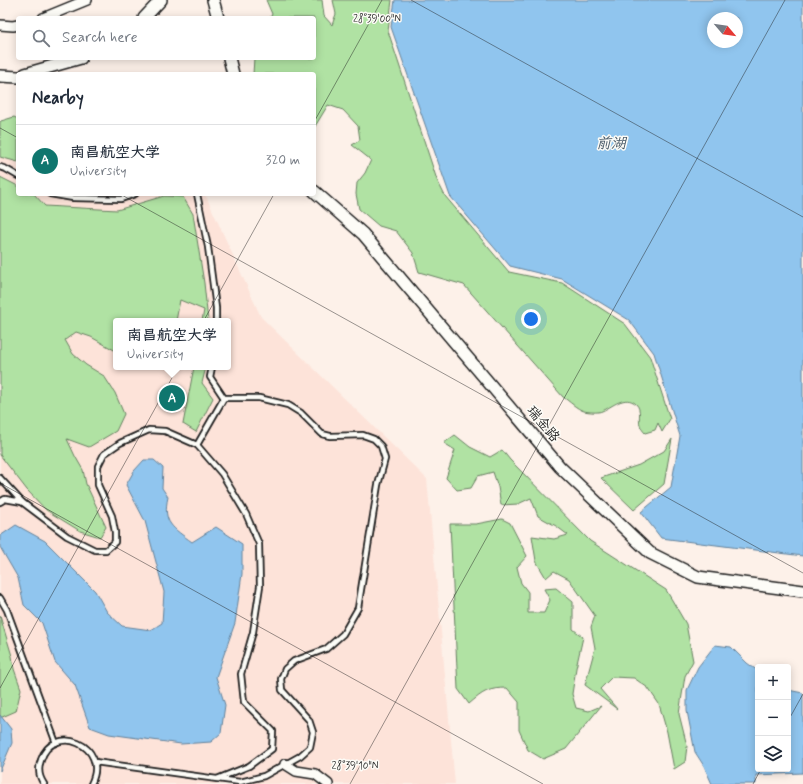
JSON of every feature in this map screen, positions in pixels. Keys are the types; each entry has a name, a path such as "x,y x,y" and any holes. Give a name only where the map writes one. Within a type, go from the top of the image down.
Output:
{"street":[{"path":"48,16 88,0"},
{"path":"146,16 161,0"},
{"path":"213,0 217,16"},
{"path":"0,25 16,25"},
{"path":"33,72 74,60"},
{"path":"230,60 232,72"},
{"path":"0,76 16,76"},
{"name":"瑞金路","path":"316,193 363,234 560,467 650,553 698,577 803,591"},
{"path":"285,764 296,771 315,774 328,784"}],"lane":[{"path":"0,167 16,175"},
{"path":"62,196 73,198 121,199 129,196"},
{"path":"197,196 208,247 216,318"},
{"path":"211,370 210,377 224,398"},
{"path":"196,445 224,398"},
{"path":"95,762 240,782 264,776 300,756 310,747 313,732 309,720 282,690 281,679 285,669 294,661 326,649 343,634 358,608 378,485 385,459 381,446 374,439 362,435 330,436 322,434 301,413 288,405 259,398 224,398"},
{"path":"0,478 22,502 67,536 95,550 106,550 115,542 115,532 112,516 98,485 98,466 104,454 120,443 149,430 165,431 196,445 222,474 246,514 259,544 260,586 253,632 241,674 244,702 273,731 272,749 249,766 217,779"},
{"path":"0,502 5,499 22,502"},
{"path":"0,598 7,610 56,743"},
{"path":"41,783 40,764 42,756 48,748 56,743 72,741 80,743 92,754 95,762 95,773 91,784"}],"shaded area":[{"path":"16,146 16,196 206,196 261,317 427,479 455,784 0,784 0,147"}],"green space":[{"path":"266,0 322,0 324,16 332,25 336,14 333,0 392,0 388,31 437,180 445,196 509,272 562,283 625,324 650,357 670,419 662,432 658,423 655,430 645,433 640,425 638,406 632,401 627,400 619,402 602,411 596,412 584,411 573,405 563,397 464,285 419,272 413,253 396,231 379,226 359,209 356,194 357,183 365,173 371,160 352,145 360,140 358,126 343,110 328,105 316,125 316,72 253,72 254,60 316,60 316,16 271,16 272,14"},
{"path":"14,117 16,118 16,161 0,157 1,121"},
{"path":"0,177 16,185 16,196 36,196 45,206 117,210 164,196 183,197 193,214 204,283 208,318 203,318 204,310 180,300 177,318 113,318 113,349 91,337 76,332 65,340 73,354 86,365 104,376 115,393 124,414 116,431 89,447 67,439 83,470 86,484 106,527 100,537 80,531 46,510 27,490 0,455"},
{"path":"193,370 205,370 202,383 213,398 196,432 183,424"},
{"path":"455,435 470,447 490,457 502,450 510,460 590,541 666,590 686,624 693,661 685,676 679,714 687,746 685,762 674,769 667,732 659,704 648,688 634,678 612,677 600,689 617,709 585,685 595,648 591,627 595,616 569,579 554,571 546,578 536,561 532,536 554,539 568,535 538,516 531,498 518,504 501,505 498,487 493,472 478,476 471,488 457,490 446,478 455,450 444,443"},
{"path":"672,439 664,484 634,510 601,478 639,465 664,451"},
{"path":"502,519 510,523 527,556 517,567 521,583 528,592 528,613 544,613 550,600 544,589 556,588 573,602 573,629 583,637 572,694 576,708 589,711 601,706 566,749 543,759 528,750 519,730 519,702 507,688 490,690 478,696 469,704 458,689 450,524 476,524"},
{"path":"0,616 21,689 16,711 0,718"}],"water":[{"name":"前湖","path":"395,0 803,0 803,556 661,538 641,512 671,487 680,436 654,353 629,320 562,279 510,266 450,196 391,27"},
{"path":"144,460 154,460 163,468 162,488 168,497 168,519 179,533 192,542 216,527 242,544 242,574 235,623 216,677 225,705 221,733 211,742 181,744 109,734 90,727 75,685 55,662 42,623 24,605 18,578 0,547 0,536 16,525 45,541 95,591 107,612 122,626 151,630 162,623 164,592 145,521 126,485 134,471"},
{"path":"715,645 731,647 755,669 755,772 791,772 791,691 803,693 803,773 756,775 756,784 712,784 704,766 695,752 687,711 687,690 698,667"},
{"path":"0,715 11,729 12,743 0,771"}],"place":[{"name":"南昌航空大学","path":"172,398"}]}
